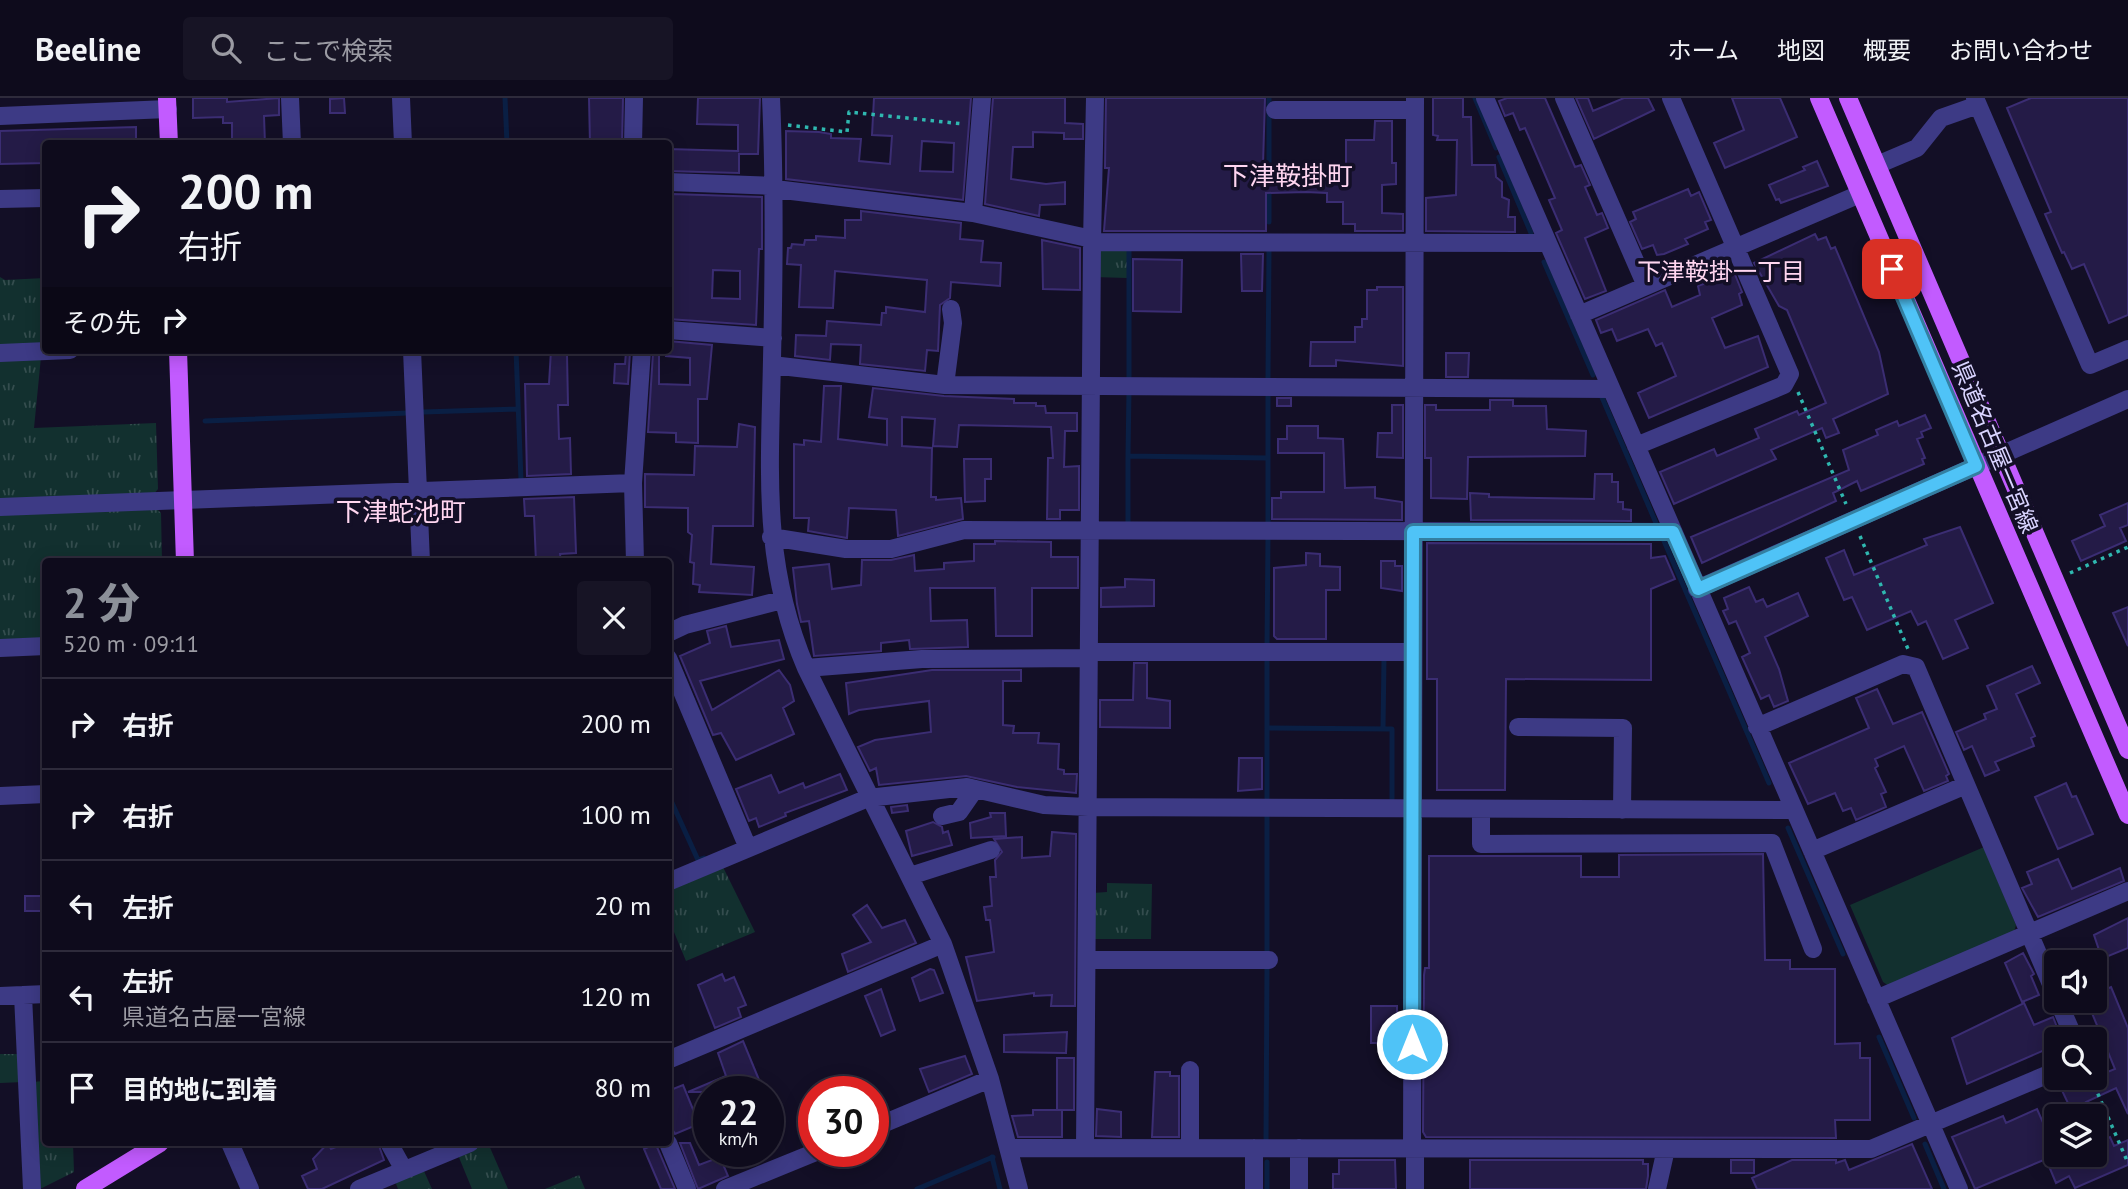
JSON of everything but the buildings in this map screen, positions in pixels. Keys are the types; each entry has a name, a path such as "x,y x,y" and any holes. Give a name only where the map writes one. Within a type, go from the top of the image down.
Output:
{"main road":[{"name":"県道名古屋一宮線","path":"1819,98 2128,815"},
{"name":"県道名古屋一宮線","path":"1848,98 2128,750"},
{"path":"168,104 169,140"},
{"path":"178,354 185,558"},
{"path":"85,1189 155,1146"}],"street":[{"path":"290,98 292,140"},
{"path":"401,98 403,140"},
{"path":"633,140 634,98"},
{"path":"771,98 775,187 771,537 788,627 868,798 943,944 990,1079 1019,1189"},
{"path":"973,214 982,98"},
{"path":"1085,1148 1095,98"},
{"path":"1485,98 1959,1189"},
{"path":"1564,98 1646,286"},
{"path":"1636,446 1784,385 1790,374 1671,98"},
{"path":"1877,165 1917,148 1941,118 1976,101 2090,365 2128,349"},
{"path":"0,116 168,104"},
{"path":"1275,110 1415,104 1415,1189"},
{"path":"672,182 775,187 973,214 1092,240 1548,243"},
{"path":"1579,315 1860,194"},
{"path":"0,199 42,198"},
{"path":"945,385 953,323 951,309"},
{"path":"672,330 773,338"},
{"path":"0,353 42,351"},
{"path":"412,354 421,558"},
{"path":"635,558 633,483 642,354"},
{"path":"772,365 945,385 1611,389"},
{"path":"1698,589 2128,399"},
{"path":"0,507 633,483"},
{"path":"771,537 846,549 891,549 964,530 1673,532"},
{"path":"672,631 685,625 782,600"},
{"path":"0,648 42,646"},
{"path":"806,668 922,659 1413,652"},
{"path":"1758,726 1903,664 1916,667 2044,967"},
{"path":"672,668 748,848"},
{"path":"1518,727 1623,728 1622,810"},
{"path":"1812,851 1966,785"},
{"path":"672,879 868,798 921,790 975,789 1044,805 1088,807 1794,810"},
{"path":"942,816 959,812 975,789"},
{"path":"0,796 42,794"},
{"path":"1481,810 1481,844 1772,843 1813,948"},
{"path":"1673,810 1673,843"},
{"path":"910,876 991,850"},
{"path":"1876,999 2128,891"},
{"path":"672,1058 943,944"},
{"path":"1087,960 1269,960"},
{"path":"0,996 42,994"},
{"path":"23,995 32,1189"},
{"path":"1189,1148 1190,1070"},
{"path":"1010,1148 1871,1149 2044,1076"},
{"path":"889,1121 990,1079"},
{"path":"231,1146 250,1189"},
{"path":"391,1146 404,1170"},
{"path":"359,1189 463,1146"},
{"path":"669,1146 687,1189"},
{"path":"1254,1148 1254,1189"},
{"path":"1299,1148 1299,1189"},
{"path":"1657,1189 1666,1149"},
{"path":"725,1189 798,1159"}],"path":[{"path":"772,124 847,132 849,112 980,126"},
{"path":"1790,374 1846,504"},
{"path":"1860,536 1916,667"},
{"path":"2070,573 2128,547"},
{"path":"2096,1090 2128,1163"}],"green space":[{"path":"1102,247 1127,248 1127,278 1095,277 1096,253"},
{"path":"0,277 5,280 42,278 42,345 0,346"},
{"path":"41,357 34,428 156,423 158,489 153,495 0,502 0,359"},
{"path":"155,507 161,513 162,558 42,558 42,640 0,642 0,513"},
{"path":"1984,847 2016,925 2014,932 1889,986 1883,982 1850,905"},
{"path":"722,865 755,932 686,961 672,927 672,886"},
{"path":"1107,883 1152,884 1151,939 1093,939 1093,893 1107,892"},
{"path":"0,1054 22,1054 23,1082 0,1083"},
{"path":"42,1081 42,1146 73,1146 74,1172 40,1189 31,1082"},
{"path":"480,1146 489,1146 508,1189 472,1189 458,1155"},
{"path":"423,1169 432,1189 398,1189 395,1181"},
{"path":"579,1175 585,1189 545,1189"}],"waterway":[{"path":"505,98 507,140"},
{"path":"1269,98 1269,169"},
{"path":"1475,98 1496,148"},
{"path":"1499,157 1531,233"},
{"path":"1269,186 1269,222"},
{"path":"1268,378 1269,249"},
{"path":"1129,250 1129,377"},
{"path":"1544,262 1593,375"},
{"path":"516,354 521,480"},
{"path":"1128,456 1129,390"},
{"path":"1268,392 1268,525"},
{"path":"1601,395 1656,523"},
{"path":"423,412 518,409"},
{"path":"205,421 408,413"},
{"path":"1128,524 1128,456 1268,458"},
{"path":"1267,646 1268,537"},
{"path":"1664,541 1769,783"},
{"path":"1267,658 1267,798"},
{"path":"1383,729 1384,658"},
{"path":"1267,728 1392,729 1392,799"},
{"path":"672,803 698,860 704,858"},
{"path":"1267,815 1267,954"},
{"path":"1788,828 1843,954"},
{"path":"1266,1143 1267,966"},
{"path":"1879,1037 1914,1118"},
{"path":"1925,1144 1944,1189"},
{"path":"992,1157 1000,1189"},
{"path":"917,1189 993,1157"},
{"path":"1267,1162 1267,1189"}],"district":[{"name":"下津鞍掛町","path":"1288,176"},
{"name":"下津鞍掛一丁目","path":"1721,272"},
{"name":"下津蛇池町","path":"401,512"}],"route":[{"path":"1412,1044 1413,532 1673,532 1698,589 1976,466 1892,269"}]}
